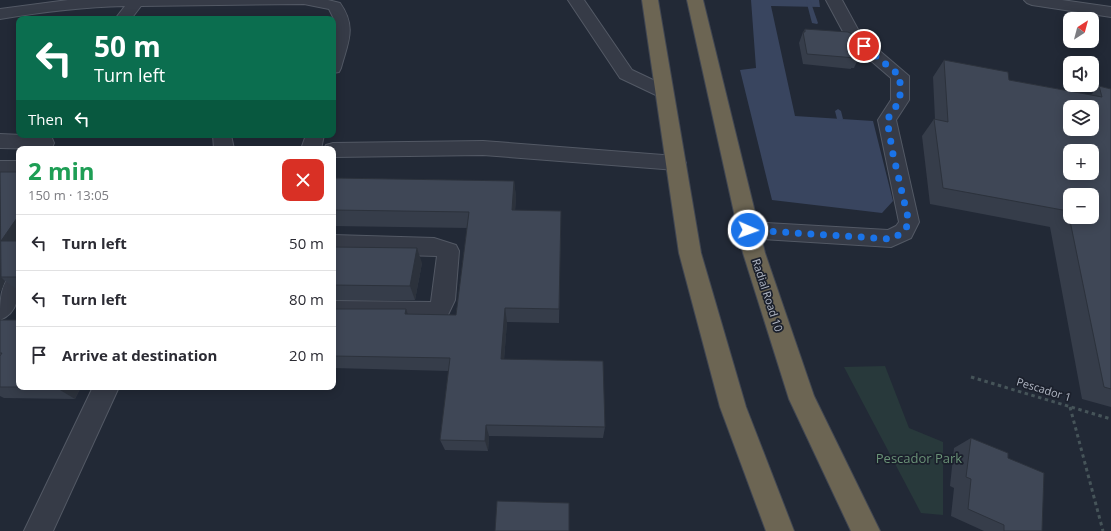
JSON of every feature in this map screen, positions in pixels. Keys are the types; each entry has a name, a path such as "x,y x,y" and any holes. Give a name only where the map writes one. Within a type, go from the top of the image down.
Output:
{"highway":[{"path":"650,0 690,254 730,399 780,531"},
{"name":"Radial Road 10","path":"695,0 754,253 802,399 866,531"}],"lane":[{"path":"0,14 28,9 90,2 301,0"},
{"path":"306,0 335,6 342,19 342,34 336,57"},
{"path":"576,0 626,74 664,92"},
{"path":"748,230 891,239 904,232 909,222 893,154 887,120 900,100 900,76 854,38 834,0"},
{"path":"1032,0 1111,12"},
{"path":"125,16 137,1"},
{"path":"0,141 45,142"},
{"path":"336,150 483,148 676,163"},
{"path":"2,177 16,171"},
{"path":"336,244 434,247 448,251 444,300 438,312 336,311"},
{"path":"7,308 16,287"},
{"path":"38,531 105,390"}],"path":[{"name":"Pescador 1","path":"972,377 1111,419"},
{"path":"1069,406 1103,531"}],"green space":[{"name":"Pescador Park","path":"885,366 909,428 943,442 943,515 921,513 844,367"}],"water":[{"path":"751,0 819,0 820,7 771,6 795,116 873,121 893,201 882,213 772,200 740,70 756,68"}],"building":[{"path":"805,29 848,32 852,34 859,57 807,54 803,32 805,32"},
{"path":"944,60 1008,72 1009,80 1063,90 1063,92 1075,92 1102,97 1099,86 1111,89 1111,389 1104,387 1071,224 1099,224 1099,188 1063,188 1063,210 943,188 934,119 948,122"},
{"path":"0,172 16,172 16,219 1,241 16,241 16,277 1,277"},
{"path":"336,178 514,181 512,210 561,211 559,309 505,308 501,359 603,361 605,427 486,425 485,441 440,440 450,358 336,356 336,309 406,309 405,314 456,315 469,212 336,210"},
{"path":"336,247 417,248 410,286 336,285"},
{"path":"0,320 16,320 16,387 0,387 0,356 2,353 0,353"},
{"path":"971,438 1008,453 1008,458 1044,473 1042,531 1004,531 1004,525 968,509 971,479 966,477"},
{"path":"497,501 569,503 569,531 495,531"}],"waterway":[{"path":"808,0 815,23"},
{"path":"838,111 840,119"}],"route":[{"path":"748,230 891,239 904,232 909,222 893,154 887,120 892,110 900,100 900,76 864,46"}]}
